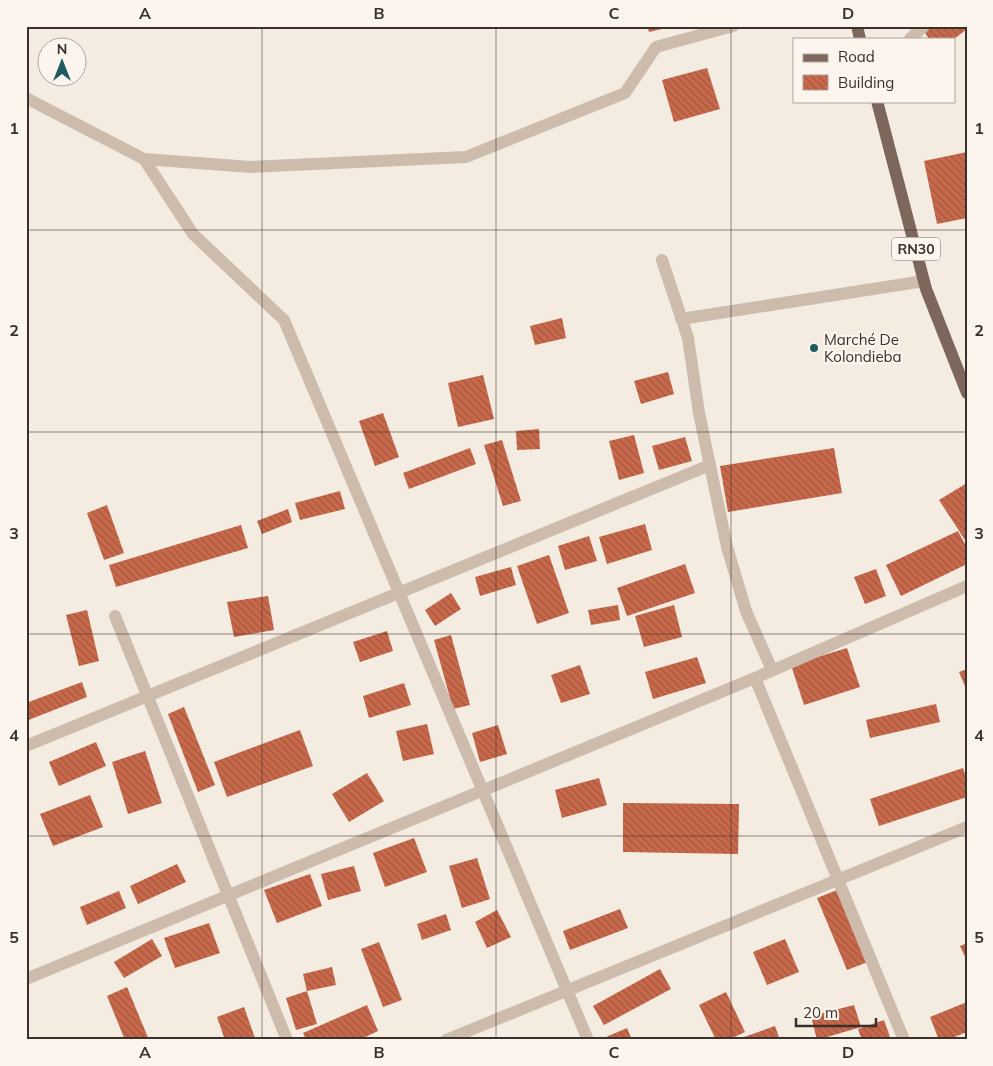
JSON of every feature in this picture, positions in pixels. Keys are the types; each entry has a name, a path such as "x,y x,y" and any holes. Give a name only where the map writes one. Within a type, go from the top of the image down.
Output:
{"main road":[{"name":"RN30","path":"876,102 924,281 965,386"}],"street":[{"path":"26,98 144,159 251,167 466,156 625,93 656,47 733,26"},
{"path":"911,38 924,26"},
{"path":"144,159 193,234 284,320 588,1040"},
{"path":"662,260 688,338 699,413 727,547 746,611 772,670"},
{"path":"682,319 924,281"},
{"path":"26,746 710,465"},
{"path":"26,979 755,678 967,586"},
{"path":"115,616 287,1040"},
{"path":"755,678 904,1040"},
{"path":"446,1040 967,827"}],"building":[{"path":"647,26 670,26 670,27 649,32"},
{"path":"931,26 967,26 967,29 955,38 928,38 924,31"},
{"path":"707,68 720,109 674,122 662,80"},
{"path":"967,152 967,218 937,224 924,161"},
{"path":"562,318 566,338 535,345 530,326"},
{"path":"668,372 674,394 641,404 634,381"},
{"path":"483,375 494,419 458,427 448,383"},
{"path":"383,413 399,457 375,466 359,421"},
{"path":"539,429 540,449 517,450 516,431"},
{"path":"634,435 644,473 619,480 609,441"},
{"path":"685,437 692,461 659,470 652,446"},
{"path":"502,440 521,501 503,506 484,445"},
{"path":"470,448 476,464 409,489 403,473"},
{"path":"834,448 842,493 728,512 720,466"},
{"path":"967,483 967,543 939,500"},
{"path":"340,491 345,509 300,520 295,503"},
{"path":"107,505 124,553 104,560 87,513"},
{"path":"288,509 292,522 262,534 257,521"},
{"path":"645,524 652,550 607,564 599,537"},
{"path":"241,525 248,548 116,587 109,565"},
{"path":"958,531 967,548 967,564 901,596 886,565"},
{"path":"589,536 597,561 565,570 558,546"},
{"path":"549,555 569,613 537,624 517,566"},
{"path":"685,564 695,593 627,616 617,588"},
{"path":"511,567 516,585 480,596 475,577"},
{"path":"876,569 886,596 865,604 854,577"},
{"path":"451,593 461,609 435,626 425,610"},
{"path":"268,596 274,630 234,637 227,602"},
{"path":"618,605 620,620 591,625 588,610"},
{"path":"674,605 682,637 644,647 635,616"},
{"path":"87,610 99,661 79,666 66,615"},
{"path":"387,631 393,651 360,662 353,642"},
{"path":"451,635 470,705 453,709 434,640"},
{"path":"847,648 860,687 804,705 791,665"},
{"path":"697,657 706,683 653,699 645,672"},
{"path":"580,665 590,694 561,703 551,675"},
{"path":"967,669 967,691 959,672"},
{"path":"82,682 87,697 26,721 26,703"},
{"path":"404,683 411,705 369,718 363,696"},
{"path":"936,704 940,722 870,738 866,720"},
{"path":"184,707 215,785 198,792 168,714"},
{"path":"427,724 434,754 403,761 396,731"},
{"path":"498,725 507,754 480,762 472,733"},
{"path":"300,730 313,766 227,797 214,762"},
{"path":"96,742 106,766 59,786 49,762"},
{"path":"145,751 162,803 128,814 112,762"},
{"path":"963,768 967,779 967,797 879,826 870,799"},
{"path":"367,773 384,801 349,822 332,794"},
{"path":"599,778 607,805 562,818 555,790"},
{"path":"90,795 103,827 53,846 40,814"},
{"path":"623,803 739,804 738,854 623,852"},
{"path":"414,838 427,872 385,887 373,853"},
{"path":"477,858 490,899 462,908 449,866"},
{"path":"177,864 186,882 138,904 130,886"},
{"path":"354,866 361,891 328,900 321,874"},
{"path":"310,874 322,906 277,923 264,890"},
{"path":"837,890 868,962 847,970 817,898"},
{"path":"119,891 126,908 87,925 80,907"},
{"path":"620,909 628,928 570,950 563,931"},
{"path":"497,910 511,937 487,948 475,922"},
{"path":"446,914 451,930 422,940 417,924"},
{"path":"209,923 220,953 175,968 164,938"},
{"path":"152,939 162,956 124,978 114,962"},
{"path":"785,939 799,972 767,985 753,952"},
{"path":"379,942 402,1000 383,1007 361,949"},
{"path":"967,943 967,961 960,946"},
{"path":"332,967 336,985 307,991 303,974"},
{"path":"660,969 671,989 604,1025 593,1006"},
{"path":"127,987 149,1040 125,1040 107,996"},
{"path":"307,991 317,1024 296,1030 286,998"},
{"path":"726,992 745,1032 728,1040 716,1040 699,1005"},
{"path":"967,1002 967,1032 947,1040 939,1040 930,1017"},
{"path":"367,1005 378,1031 359,1040 306,1040 303,1033"},
{"path":"854,1005 861,1027 817,1040 811,1016"},
{"path":"244,1007 255,1038 248,1040 225,1040 217,1017"},
{"path":"884,1020 891,1040 862,1040 858,1029"},
{"path":"775,1026 780,1040 742,1040 741,1038"},
{"path":"627,1028 632,1040 599,1040"}],"place":[{"name":"Marché De Kolondieba","path":"814,348"}]}
